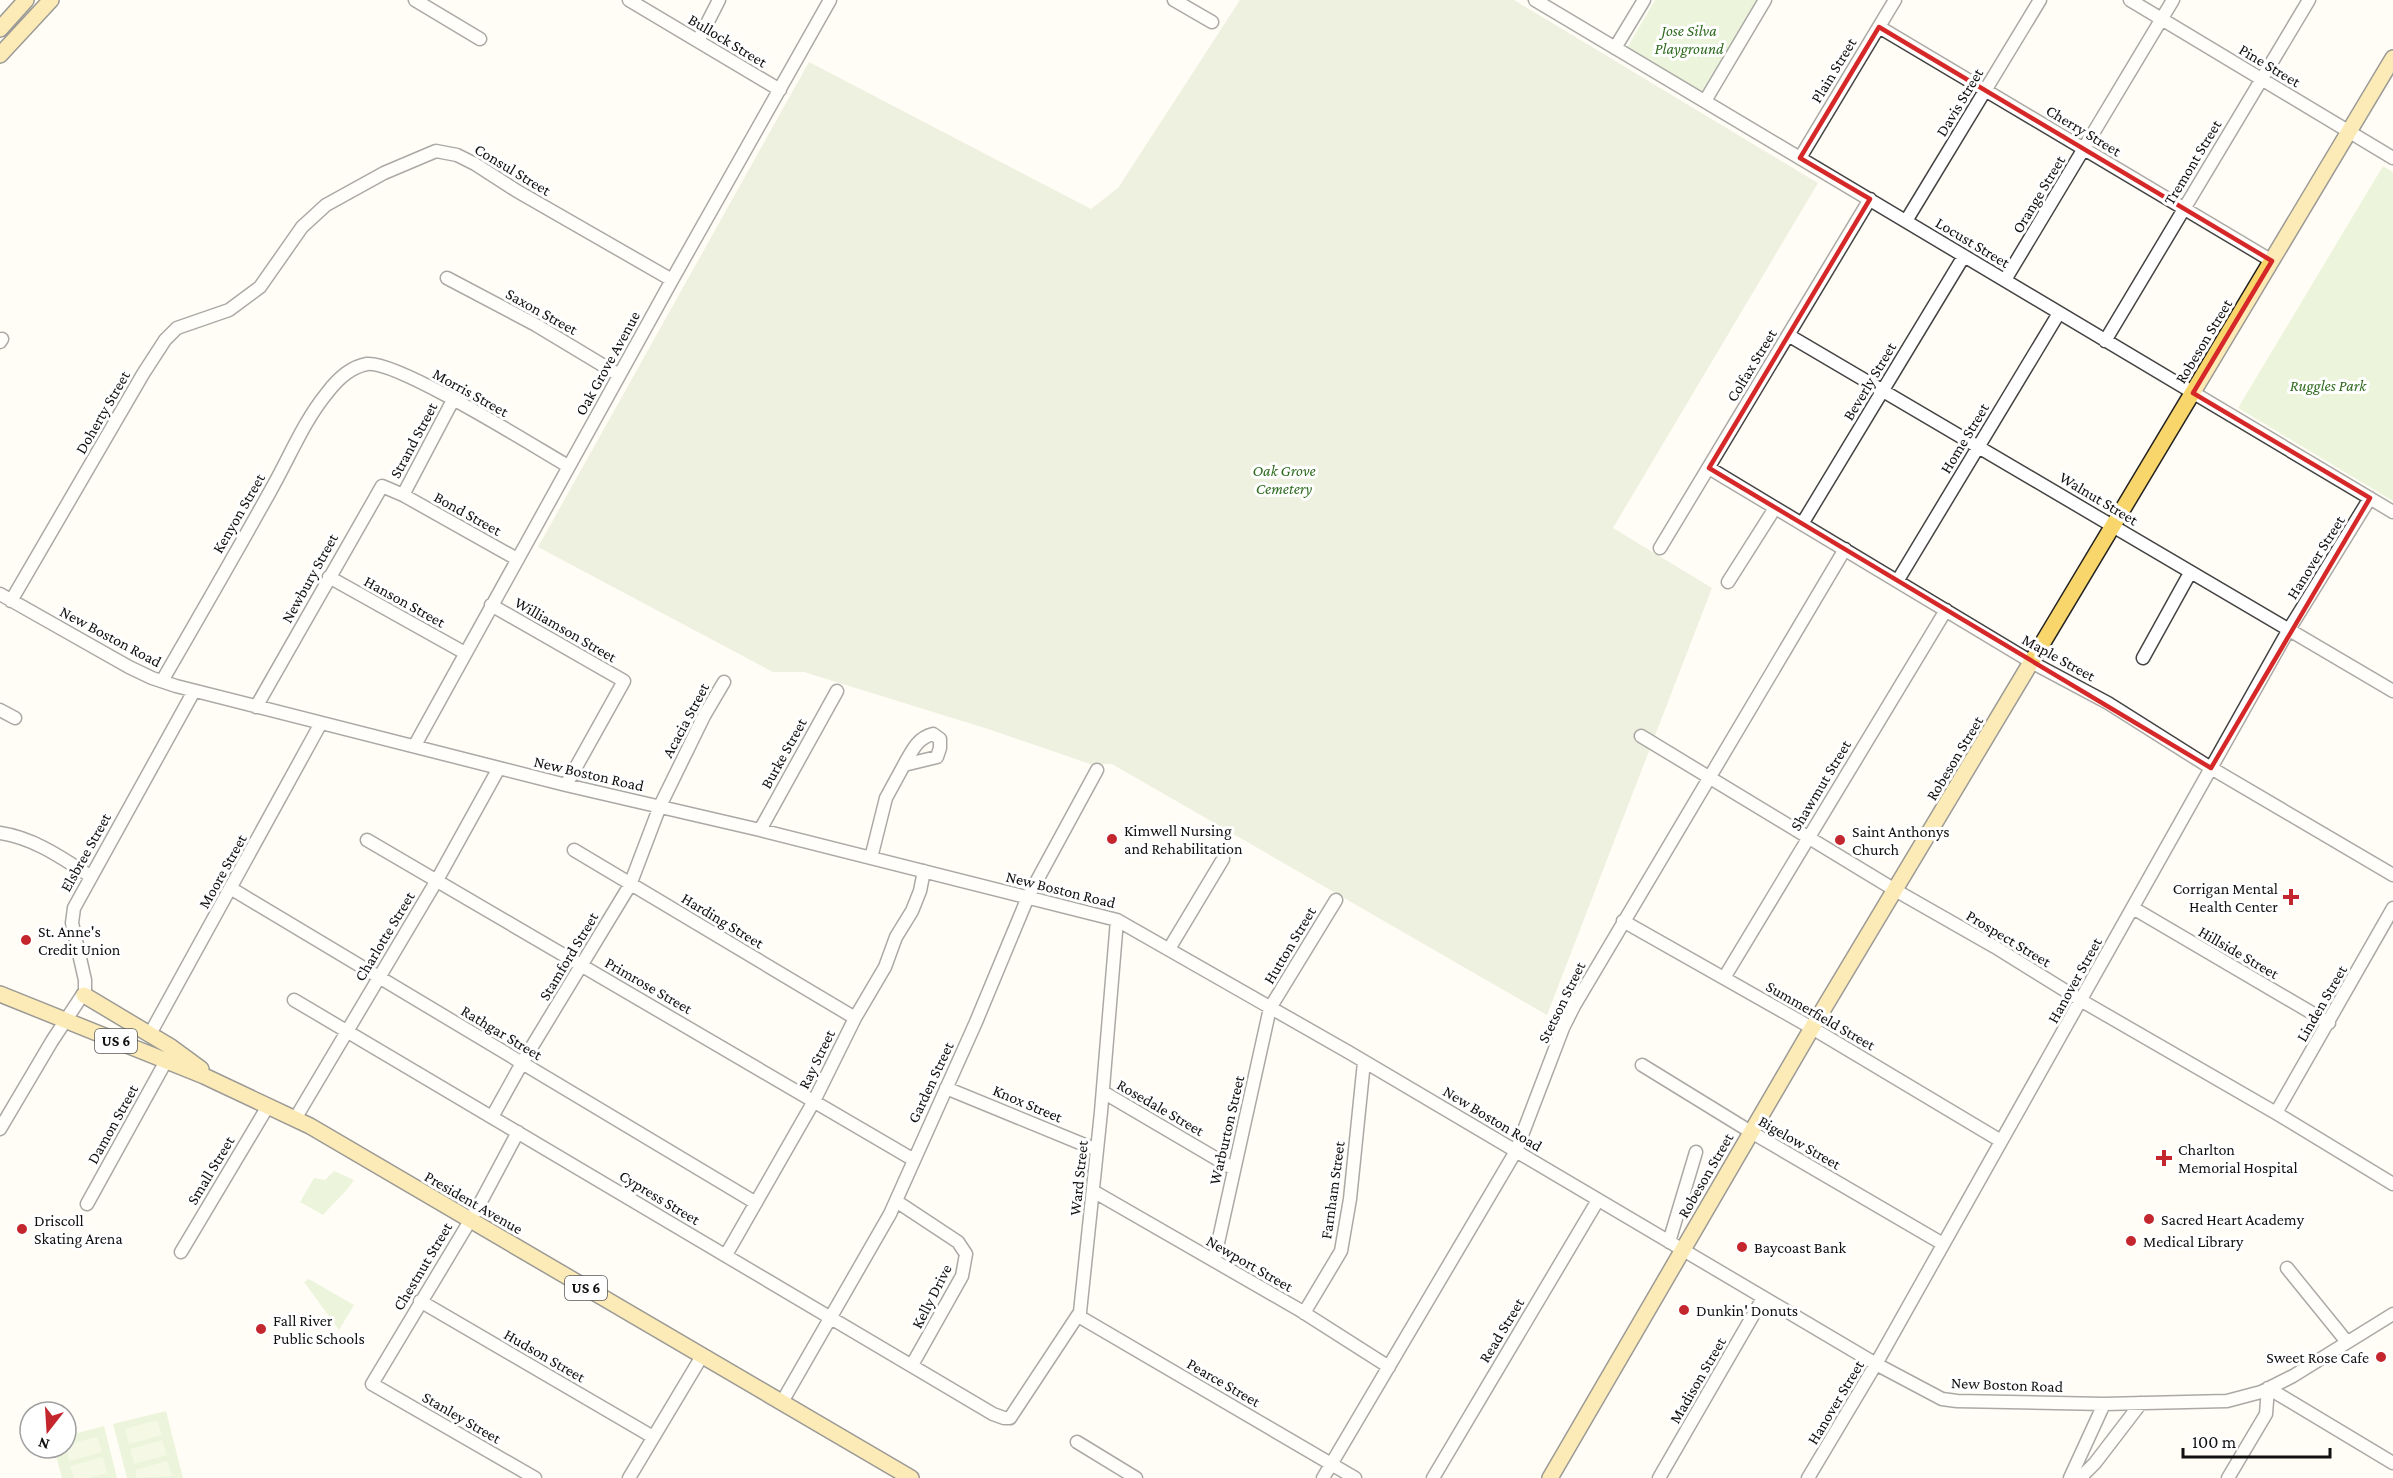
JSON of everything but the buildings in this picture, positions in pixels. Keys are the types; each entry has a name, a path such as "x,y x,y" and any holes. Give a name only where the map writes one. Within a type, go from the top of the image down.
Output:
{"main road":[{"path":"0,28 26,0"},
{"path":"0,55 51,0"},
{"name":"Robeson Street","path":"1550,1478 1812,1028 2393,58"},
{"name":"President Avenue","path":"0,994 223,1085 295,1119 911,1478"},
{"path":"84,995 150,1034 223,1085"}],"street":[{"path":"415,0 480,39"},
{"name":"Bullock Street","path":"629,0 780,90"},
{"path":"698,41 719,0"},
{"name":"Oak Grove Avenue","path":"415,745 568,466 830,0"},
{"path":"1174,0 1212,22"},
{"name":"Locust Street","path":"1535,0 2393,512"},
{"path":"1615,48 1644,0"},
{"path":"1705,101 1765,0"},
{"name":"Plain Street","path":"1800,158 1895,0"},
{"name":"Davis Street","path":"1906,220 2040,0"},
{"name":"Pine Street","path":"2130,0 2393,158"},
{"name":"Orange Street","path":"2005,280 2173,0"},
{"name":"Tremont Street","path":"2105,341 2309,0"},
{"name":"Cherry Street","path":"1879,27 2271,261"},
{"name":"Consul Street","path":"263,284 302,227 326,205 384,172 436,151 457,155 475,164 517,191 672,280"},
{"name":"Colfax Street","path":"1660,548 1870,199"},
{"name":"Beverly Street","path":"1802,524 1964,256"},
{"name":"Saxon Street","path":"447,278 536,325 619,375"},
{"name":"Doherty Street","path":"5,598 165,340 177,328 229,310 263,284"},
{"name":"Home Street","path":"1898,580 2059,313"},
{"name":"Walnut Street","path":"1788,335 2393,691"},
{"name":"Morris Street","path":"352,369 368,364 393,369 453,400 568,466"},
{"name":"Kenyon Street","path":"162,681 301,435 326,394 339,379 352,369"},
{"name":"Strand Street","path":"403,495 453,400"},
{"name":"Maple Street","path":"1708,468 2032,662 2108,703 2211,768 2393,875"},
{"name":"Newbury Street","path":"256,707 382,486 403,495"},
{"name":"Bond Street","path":"403,495 517,559"},
{"name":"Hanover Street","path":"1808,1478 1876,1364 2082,1001 2288,631 2370,498"},
{"path":"1728,582 1775,508"},
{"name":"Stetson Street","path":"1323,1478 1516,1151 1563,1028 1623,921 1845,549"},
{"path":"2143,658 2190,573"},
{"name":"Hanson Street","path":"329,577 465,653"},
{"name":"New Boston Road","path":"5,598 129,667 194,691 1117,920 1364,1062 1876,1364 1942,1399 2104,1404 2227,1401 2268,1388 2393,1314"},
{"name":"Williamson Street","path":"491,605 624,681 566,785"},
{"name":"Shawmut Street","path":"1724,978 1946,610"},
{"name":"Acacia Street","path":"660,806 704,716 724,682"},
{"name":"Elsbree Street","path":"84,995 85,980 72,918 76,903 194,691"},
{"name":"Burke Street","path":"760,830 837,692"},
{"path":"0,710 15,718"},
{"name":"Moore Street","path":"150,1034 321,723"},
{"name":"Prospect Street","path":"1641,736 1895,890 2393,1184"},
{"path":"871,858 886,798 904,765"},
{"name":"Charlotte Street","path":"295,1119 437,880 499,768"},
{"name":"Garden Street","path":"782,1402 896,1201 976,1022 1028,897 1097,770"},
{"name":"Stamford Street","path":"492,1117 522,1063 630,885 660,806"},
{"path":"0,833 30,841 90,876"},
{"name":"Primrose Street","path":"367,840 914,1160"},
{"name":"Harding Street","path":"574,850 855,1018"},
{"path":"1169,949 1223,859"},
{"name":"Ray Street","path":"726,1255 814,1101 855,1018 885,967 896,937 916,901 924,871"},
{"name":"Rathgar Street","path":"231,889 756,1203"},
{"name":"Hutton Street","path":"1270,1008 1336,900"},
{"name":"Hillside Street","path":"2133,908 2329,1023"},
{"name":"Linden Street","path":"2276,1113 2393,908"},
{"name":"Ward Street","path":"1010,1418 1080,1312 1103,1092 1117,920"},
{"name":"Summerfield Street","path":"1623,921 1812,1028 2001,1141"},
{"path":"0,1129 65,1021 84,995"},
{"name":"Cypress Street","path":"294,1000 993,1414 1010,1418"},
{"name":"Warburton Street","path":"1214,1261 1270,1008"},
{"name":"Damon Street","path":"87,1204 166,1061"},
{"name":"Farnham Street","path":"1304,1313 1341,1251 1350,1199 1364,1062"},
{"name":"Bigelow Street","path":"1642,1065 1751,1132 1943,1244"},
{"name":"Knox Street","path":"946,1088 1097,1150"},
{"name":"Rosedale Street","path":"1103,1092 1234,1169"},
{"name":"Small Street","path":"181,1252 268,1106"},
{"name":"Chestnut Street","path":"372,1384 518,1132"},
{"path":"1669,1242 1696,1152"},
{"name":"Newport Street","path":"1093,1191 1304,1313 1389,1367"},
{"name":"Read Street","path":"1433,1478 1598,1200"},
{"name":"Kelly Drive","path":"896,1201 958,1242 966,1254 962,1276 912,1365"},
{"path":"2287,1268 2347,1342"},
{"name":"Madison Street","path":"1659,1478 1763,1298"},
{"name":"Hudson Street","path":"420,1301 653,1437"},
{"name":"Pearce Street","path":"1080,1312 1080,1317 1355,1478"},
{"path":"629,1478 702,1356"},
{"name":"Stanley Street","path":"372,1384 535,1478"},
{"path":"2228,1478 2266,1414 2268,1388 2393,1463"},
{"path":"2080,1478 2095,1463 2141,1403"},
{"path":"2070,1478 2104,1404"},
{"path":"1077,1442 1136,1478"}],"highlighted area":[{"path":"1879,27 2272,261 2193,393 2370,498 2211,768 1709,468 1870,199 1800,158"}],"green space":[{"name":"Oak Grove Cemetery","path":"1240,0 1514,0 1818,183 1613,528 1712,588 1547,1015 1112,764 1090,764 988,729 804,672 773,672 538,547 809,62 1091,209 1118,188"},
{"name":"Jose Silva Playground","path":"1655,0 1757,0 1702,92 1627,48"},
{"name":"Ruggles Park","path":"2383,166 2393,172 2393,501 2238,408"},
{"path":"334,1171 354,1180 323,1215 300,1202 314,1178 325,1180"},
{"path":"309,1279 354,1305 339,1330 304,1282"},
{"path":"166,1411 183,1478 127,1478 113,1424"},
{"path":"157,1420 162,1435 129,1444 125,1429"},
{"path":"104,1426 117,1478 62,1478 57,1460 78,1460 78,1433"},
{"path":"97,1437 102,1452 78,1459 78,1442"},
{"path":"162,1440 167,1455 134,1464 130,1449"},
{"path":"103,1457 107,1473 88,1478 74,1478 70,1466"},
{"path":"167,1461 172,1476 137,1478 135,1470"}],"place":[{"name":"Kimwell Nursing and Rehabilitation","path":"1112,839"},
{"name":"Saint Anthonys Church","path":"1840,840"},
{"name":"Corrigan Mental Health Center","path":"2291,897"},
{"name":"St. Anne's Credit Union","path":"26,940"},
{"name":"Charlton Memorial Hospital","path":"2164,1158"},
{"name":"Sacred Heart Academy","path":"2149,1219"},
{"name":"Driscoll Skating Arena","path":"22,1229"},
{"name":"Medical Library","path":"2131,1241"},
{"name":"Baycoast Bank","path":"1742,1247"},
{"name":"Dunkin' Donuts","path":"1684,1310"},
{"name":"Fall River Public Schools","path":"261,1329"},
{"name":"Sweet Rose Cafe","path":"2381,1357"}]}
